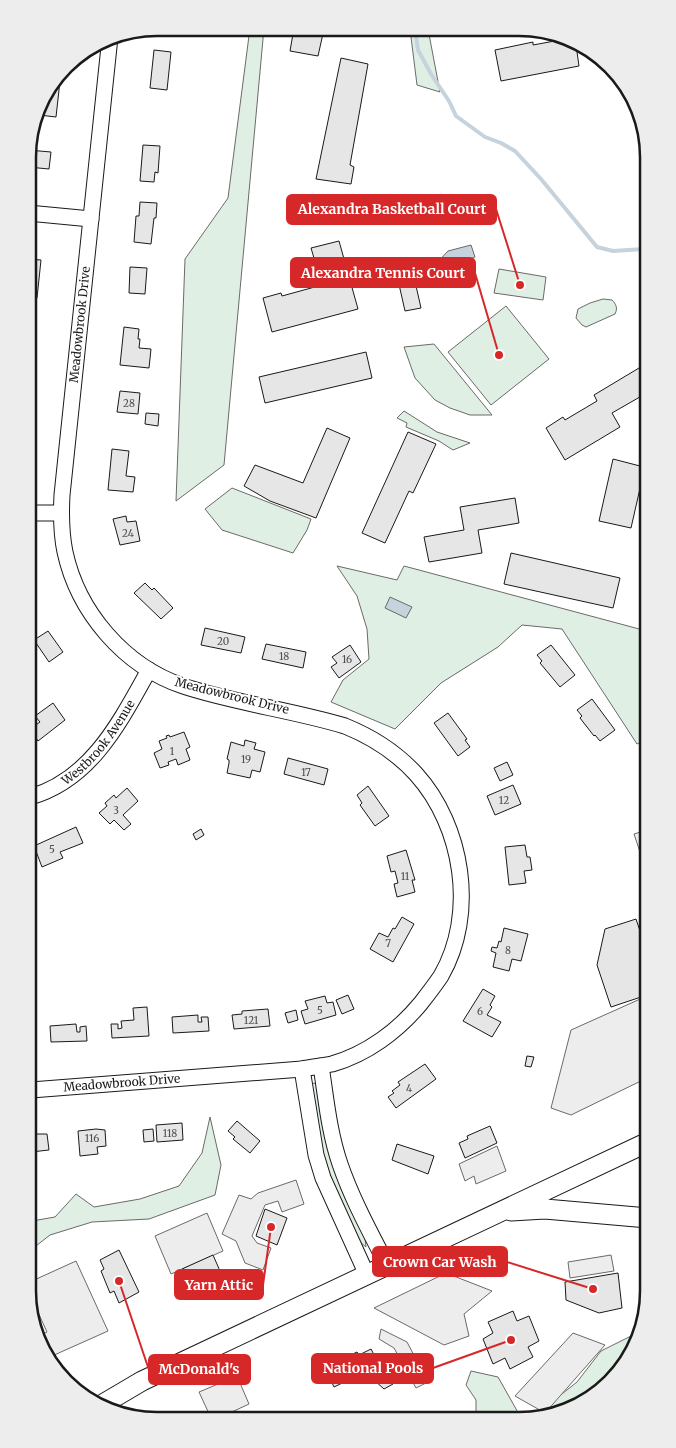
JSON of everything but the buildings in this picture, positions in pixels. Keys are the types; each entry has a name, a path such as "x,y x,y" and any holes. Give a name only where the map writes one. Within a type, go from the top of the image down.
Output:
{"main road":[{"path":"108,1401 142,1381 639,1146"},
{"path":"502,1211 545,1209 639,1217"}],"street":[{"name":"Meadowbrook Drive","path":"36,1090 302,1068 321,1066 348,1058 400,1026 416,1010 442,975 456,934 461,899 458,859 446,821 431,793 416,774 399,758 364,734 345,726 182,686 149,670 118,646 103,630 90,612 70,572 65,552 61,513 109,46"},
{"path":"37,214 91,219"},
{"path":"37,513 61,513"},
{"name":"Westbrook Avenue","path":"36,794 55,787 73,776 102,748 149,670"},
{"path":"321,1066 330,1123 340,1164 351,1192 387,1265"},
{"path":"302,1068 314,1146 323,1178 366,1275"}],"green space":[{"path":"411,36 429,36 440,92 417,85"},
{"path":"249,37 263,37 224,465 176,501 185,259 228,198"},
{"path":"499,269 546,277 543,300 494,293"},
{"path":"603,299 612,300 616,308 615,314 586,327 582,325 576,318 578,309"},
{"path":"506,306 549,359 491,405 448,352"},
{"path":"434,344 492,415 470,415 450,408 435,400 415,378 404,347"},
{"path":"404,411 437,432 470,443 453,450 439,441 406,427 407,423 397,418"},
{"path":"232,488 311,519 307,530 293,553 222,530 205,509"},
{"path":"337,566 397,580 404,566 640,629 639,743 637,744 562,629 522,625 498,647 441,683 395,729 331,702 343,680 369,659 367,629 357,596"},
{"path":"311,1084 317,1085 365,1238 366,1247 360,1242 332,1181 320,1144"},
{"path":"210,1117 221,1165 215,1195 149,1219 92,1222 50,1235 36,1246 36,1220 55,1217 76,1194 94,1207 140,1199 179,1186 202,1153"},
{"path":"631,1336 615,1365 593,1387 565,1403 541,1410 577,1382 601,1351"},
{"path":"471,1371 498,1377 518,1412 476,1412 476,1400 466,1385"}],"shaded area":[{"path":"471,245 475,257 463,262 451,283 431,269 448,251"},
{"path":"390,597 412,607 406,618 385,608"},
{"path":"639,832 639,850 634,834"},
{"path":"639,999 639,1082 571,1115 551,1108 571,1030"},
{"path":"497,1146 506,1171 476,1184 474,1176 465,1181 459,1164"},
{"path":"296,1180 304,1204 282,1212 278,1201 265,1205 252,1236 257,1243 271,1248 263,1270 245,1263 236,1241 222,1234 239,1195 251,1199 258,1193"},
{"path":"207,1213 223,1251 171,1274 155,1236"},
{"path":"611,1255 614,1271 570,1278 568,1262"},
{"path":"76,1261 108,1331 54,1355 45,1337 44,1334 47,1332 38,1312 36,1279"},
{"path":"446,1273 492,1291 464,1314 469,1336 444,1345 374,1308"},
{"path":"381,1329 407,1342 428,1382 416,1388 394,1348 379,1339"},
{"path":"573,1333 605,1345 549,1408 540,1410 515,1396"},
{"path":"237,1376 249,1404 232,1412 208,1412 199,1392"}],"waterway":[{"path":"416,36 418,50 456,116 485,137 515,151 541,179 597,247 613,251 640,249"}],"place":[{"name":"Alexandra Basketball Court","path":"520,285"},
{"name":"Alexandra Tennis Court","path":"499,355"},
{"name":"Yarn Attic","path":"271,1227"},
{"name":"McDonald's","path":"119,1281"},
{"name":"Crown Car Wash","path":"593,1289"},
{"name":"National Pools","path":"511,1340"}]}
